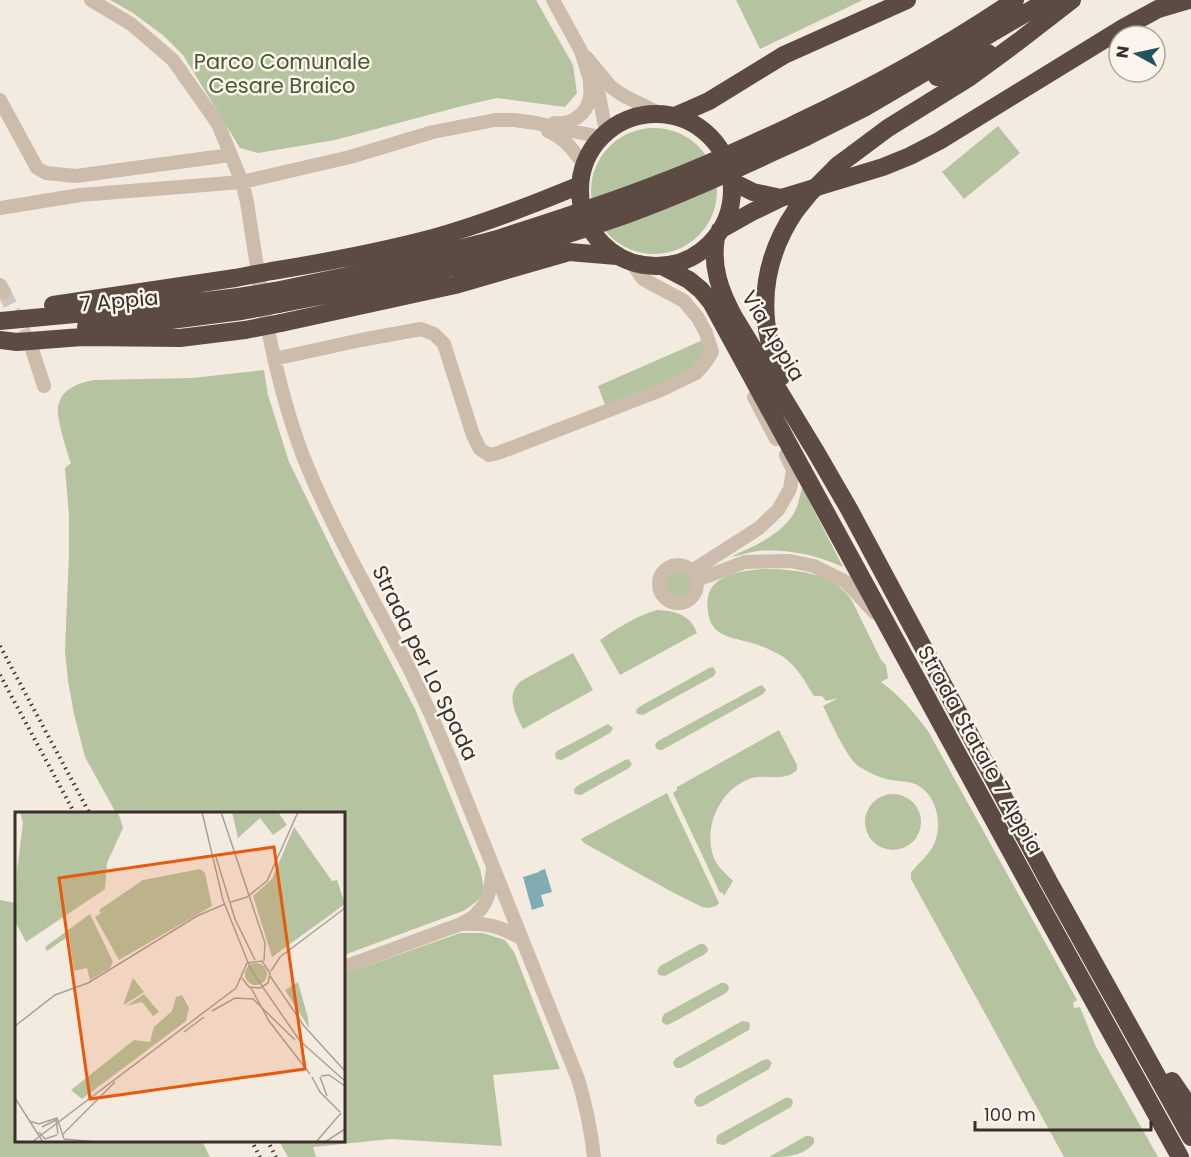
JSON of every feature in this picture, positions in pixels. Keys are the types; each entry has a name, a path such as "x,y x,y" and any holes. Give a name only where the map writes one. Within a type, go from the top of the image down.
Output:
{"highway":[{"path":"624,259 601,243 589,226 581,206 580,185 584,165 590,150 603,135 622,121 634,116 667,114 709,101 784,55 907,0"},
{"path":"801,130 852,97 980,24 1015,0"},
{"path":"0,321 171,305 240,304 402,280 497,247 553,222 664,182 717,160 864,108 1051,7 1072,0"},
{"path":"0,340 17,342 82,338 180,338 245,330 455,285 569,252 624,259 646,266 662,266 682,261 701,251 718,233 752,212 781,198 853,177 910,156 939,141 1162,4 1189,0"},
{"path":"816,452 774,362 766,321 766,284 770,263 785,226 809,194 837,166 888,128 970,77 1051,7"},
{"path":"667,114 692,122 707,133 719,147 727,163 732,181 730,206 718,233"},
{"path":"732,181 753,192 781,198"},
{"path":"0,315 346,259 433,238 523,208 580,185"},
{"name":"Via Appia","path":"718,233 714,246 715,264 724,298 816,452"},
{"name":"Strada Statale 7 Appia","path":"662,266 689,280 711,302 886,625 1180,1157"},
{"name":"7 Appia","path":"0,334 171,320 240,304"},
{"name":"Strada Statale 7 Appia","path":"816,452 1191,1137"},
{"path":"1120,1010 1191,1109"}],"street":[{"name":"Strada per Lo Spada","path":"91,0 131,24 173,60 218,124 242,182 274,359 286,405 303,454 349,556 411,672 432,717 578,1078 590,1121 594,1157"},
{"path":"553,0 581,51 611,87 624,96 667,114"},
{"path":"0,208 80,195 242,182 350,157 433,132 495,120 536,123 603,135 603,111 581,51"},
{"path":"536,123 561,124 572,121 581,114 590,97 590,80"},
{"path":"0,100 37,168 46,173 76,176 230,155"},
{"path":"536,123 560,137 584,165"},
{"path":"274,359 421,329 434,334 444,344 473,435 480,449 489,455 498,453 661,390 696,373 705,363 712,352 699,318 684,301 643,279 624,259"},
{"path":"31,346 44,386"},
{"path":"744,363 743,374 752,394 793,470 790,489 778,510 759,528 694,575 745,562 790,561 814,566 846,582 886,625"},
{"path":"483,918 493,868"},
{"path":"345,966 509,909"},
{"path":"483,918 521,938"}],"green space":[{"name":"Parco Comunale Cesare Braico","path":"110,0 536,0 573,65 577,93 565,107 497,98 335,140 258,153 240,148 183,55 164,36 133,13"},
{"path":"736,0 863,0 760,49"},
{"path":"998,126 1020,153 964,199 942,172"},
{"path":"654,128 678,133 698,147 712,167 717,191 712,215 698,235 678,249 654,254 630,249 610,235 596,215 591,191 596,167 610,147 630,133"},
{"path":"703,340 706,347 702,360 696,366 657,386 605,405 598,386"},
{"path":"264,370 268,395 289,462 415,709 480,869 482,894 463,911 345,955 345,812 115,812 85,757 74,714 65,651 69,516 65,468 71,463 62,435 58,407 66,391 76,385 94,380 192,378"},
{"path":"802,487 843,567 812,556 780,551 758,551 730,557 780,529 793,515"},
{"path":"761,569 795,571 818,576 838,586 850,598 881,660 886,665 888,678 881,682 906,704 928,731 1077,1000 1073,1003 1074,1008 1080,1007 1096,1047 1158,1157 1064,1157 911,879 911,873 932,848 938,831 937,812 929,795 915,784 880,777 858,766 843,746 823,706 838,698 826,701 822,696 814,696 796,669 782,656 761,646 722,634 712,625 707,605 713,586 732,574"},
{"path":"678,571 688,575 692,585 688,595 678,599 668,595 664,585 668,575"},
{"path":"657,610 681,615 690,622 697,633 620,675 600,640 634,619"},
{"path":"573,653 593,690 523,729 512,698 516,686 521,681"},
{"path":"713,667 716,672 714,676 643,715 637,714 636,710 639,707"},
{"path":"762,685 766,690 763,694 662,750 656,748 655,744 658,741"},
{"path":"608,724 613,728 610,733 562,760 556,759 557,751"},
{"path":"779,730 797,765 797,770 786,776 755,777 739,784 723,799 713,819 710,841 713,857 733,881 724,896 722,892 720,893 673,793 677,787"},
{"path":"628,759 632,764 629,768 581,795 575,794 574,789 577,786"},
{"path":"667,793 719,903 716,906 702,907 584,843 581,839"},
{"path":"893,794 904,796 913,802 919,811 921,822 919,833 913,842 904,848 893,850 882,848 873,842 867,833 865,822 867,811 873,802 882,796"},
{"path":"0,900 15,903 15,1142 202,1142 210,1157 0,1157"},
{"path":"460,933 483,933 505,940 514,952 560,1069 493,1075 502,1146 391,1139 313,1147 316,1157 288,1157 280,1142 345,1142 345,974"},
{"path":"700,944 707,947 708,951 705,954 665,976 659,975 657,971 660,966"},
{"path":"721,983 728,985 729,989 726,993 670,1024 666,1025 662,1022 664,1014"},
{"path":"742,1021 749,1022 749,1030 681,1068 674,1066 673,1062 676,1058"},
{"path":"768,1059 772,1063 769,1069 703,1106 698,1107 695,1104 694,1100 697,1096"},
{"path":"785,1098 792,1100 791,1107 724,1145 717,1144 718,1135"},
{"path":"806,1136 814,1138 814,1143 799,1154 769,1157"}],"water":[{"path":"545,869 552,892 541,895 544,906 532,910 523,877"}],"tunnel":[{"path":"4,292 31,346"}],"railway":[{"path":"0,646 89,812"},
{"path":"0,675 74,812"},
{"path":"252,1142 260,1157"},
{"path":"268,1142 276,1157"}]}
